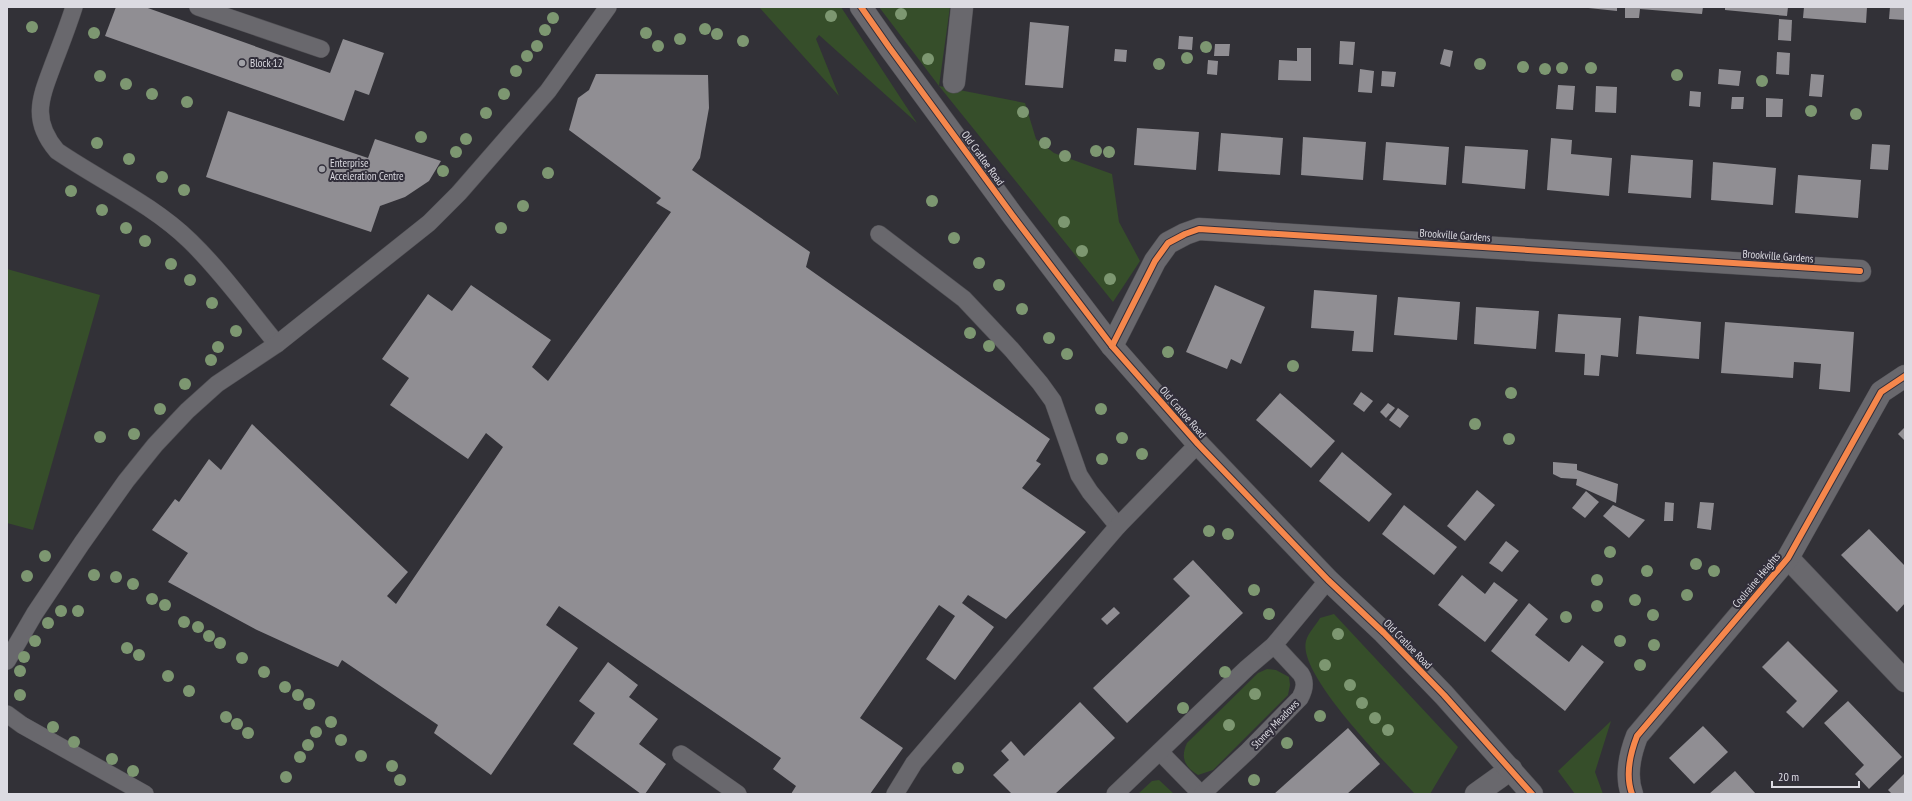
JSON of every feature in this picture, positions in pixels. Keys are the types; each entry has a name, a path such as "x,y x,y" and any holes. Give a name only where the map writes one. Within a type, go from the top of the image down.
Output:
{"street":[{"name":"Old Cratloe Road","path":"861,7 902,66 1112,346 1198,444 1328,580 1384,633 1444,695 1532,794"},
{"path":"954,82 962,7"},
{"name":"Brookville Gardens","path":"1112,346 1155,262 1168,243 1185,234 1199,229 1860,271"},
{"name":"Coolraine Heights","path":"1632,794 1628,768 1631,751 1637,736 1788,558 1881,392 1905,376"},
{"name":"Coolraine Heights","path":"1788,558 1905,681"},
{"path":"1476,794 1511,769"}],"lane":[{"path":"74,7 40,98 40,119 46,138 57,150 148,207 190,241 228,283 276,344"},
{"path":"198,7 322,49"},
{"path":"7,661 35,613 82,543 126,481 155,445 187,411 217,384 276,344 429,223 459,193 548,91 608,7"},
{"path":"879,234 964,299 1040,383 1053,401 1079,475 1090,492 1118,526"},
{"path":"895,794 914,763 1118,526 1198,444"},
{"path":"1115,794 1274,645 1328,580"},
{"name":"Stoney Meadows","path":"1160,752 1201,794 1252,747 1300,698 1304,691 1304,679 1301,674 1274,645"},
{"path":"7,714 22,725 144,794"},
{"path":"681,754 738,794"}],"green space":[{"path":"759,7 841,7 917,123 819,35 816,39 839,96"},
{"path":"879,7 950,7 939,86"},
{"path":"939,86 1025,103 1036,139 1054,153 1112,174 1119,222 1140,261 1113,302"},
{"path":"7,269 100,295 33,530 7,523"},
{"path":"1334,614 1458,747 1430,794 1415,794 1348,720 1316,676 1307,656 1306,641 1310,632 1320,618"},
{"path":"1267,669 1276,670 1289,677 1290,685 1288,695 1213,770 1198,775 1190,769 1185,762 1184,753 1187,743 1258,673"},
{"path":"1611,721 1595,772 1603,794 1575,794 1558,771"},
{"path":"1159,780 1174,794 1138,794 1152,781"}],"building":[{"name":"Block 12","path":"116,7 145,7 330,73 343,39 384,53 369,95 355,90 344,121 105,36"},
{"path":"1579,7 1617,7 1617,11"},
{"path":"1625,7 1703,7 1702,14 1640,9 1639,18 1625,18"},
{"path":"1725,7 1788,7 1787,16 1725,10"},
{"path":"1804,7 1867,7 1866,23 1803,18"},
{"path":"1890,7 1905,7 1905,20 1889,19"},
{"path":"1779,19 1792,20 1791,41 1778,40"},
{"path":"1030,22 1069,26 1063,88 1025,85"},
{"path":"1179,36 1193,37 1192,50 1178,49"},
{"path":"1340,41 1355,42 1353,65 1339,64"},
{"path":"1215,44 1230,44 1229,56 1214,56"},
{"path":"1297,48 1311,48 1311,81 1278,80 1279,60 1297,61"},
{"path":"1115,49 1127,50 1126,62 1114,61"},
{"path":"1444,49 1453,51 1450,67 1440,64"},
{"path":"1777,52 1790,53 1789,75 1776,74"},
{"path":"1208,60 1218,61 1217,75 1207,74"},
{"path":"1360,69 1374,71 1372,93 1358,92"},
{"path":"1719,69 1741,71 1739,86 1718,84"},
{"path":"1382,71 1396,72 1394,87 1381,86"},
{"path":"596,74 708,75 709,108 700,158 692,170 810,252 806,267 1050,439 1036,461 1041,464 1022,488 1086,532 1006,619 968,595 962,603 994,627 955,680 926,659 955,616 939,605 860,718 903,748 870,794 791,794 796,786 773,769 781,758 559,606 546,625 578,648 491,775 434,733 438,725 342,660 338,667 257,630 168,582 188,553 152,530 175,499 179,502 209,459 221,470 252,424 408,572 387,596 396,604 503,447 486,433 468,459 390,405 409,378 382,359 428,294 452,311 471,285 551,340 532,367 548,381 671,212 656,203 661,198 569,130 578,98 589,90"},
{"path":"1811,74 1824,75 1822,97 1809,96"},
{"path":"1558,85 1575,86 1573,110 1556,109"},
{"path":"1596,86 1617,87 1616,113 1595,112"},
{"path":"1690,91 1701,92 1700,107 1689,106"},
{"path":"1732,97 1744,97 1743,109 1731,109"},
{"path":"1766,98 1783,99 1782,117 1766,117"},
{"name":"Enterprise Acceleration Centre","path":"228,111 368,158 375,139 441,161 429,181 405,197 380,206 371,232 206,177"},
{"path":"1137,128 1199,132 1196,170 1134,165"},
{"path":"1221,133 1283,138 1280,175 1218,171"},
{"path":"1303,137 1366,142 1363,180 1301,175"},
{"path":"1551,138 1572,140 1571,154 1612,158 1609,196 1547,190"},
{"path":"1386,142 1449,147 1446,185 1383,180"},
{"path":"1872,144 1890,145 1888,170 1870,169"},
{"path":"1465,146 1528,150 1525,189 1462,183"},
{"path":"1631,155 1693,160 1691,198 1628,193"},
{"path":"1713,162 1776,168 1773,205 1711,200"},
{"path":"1798,175 1861,180 1858,218 1795,213"},
{"path":"1215,285 1265,307 1241,364 1231,359 1227,369 1186,352"},
{"path":"1314,290 1377,295 1373,352 1352,351 1354,331 1311,328"},
{"path":"1398,297 1460,302 1457,340 1394,335"},
{"path":"1476,307 1539,311 1536,349 1474,344"},
{"path":"1558,314 1621,318 1618,357 1601,355 1599,376 1584,375 1585,354 1555,352"},
{"path":"1639,316 1701,322 1699,359 1636,354"},
{"path":"1725,322 1854,332 1850,392 1819,389 1821,364 1794,362 1793,378 1721,373"},
{"path":"1361,392 1373,401 1364,412 1353,404"},
{"path":"1280,393 1335,441 1311,468 1256,420"},
{"path":"1388,403 1395,408 1386,418 1380,412"},
{"path":"1398,408 1409,416 1400,428 1389,420"},
{"path":"1905,427 1905,441 1898,434"},
{"path":"1342,452 1392,494 1369,522 1319,481"},
{"path":"1553,462 1577,464 1577,470 1618,484 1616,503 1576,485 1577,479 1561,478 1553,474"},
{"path":"1477,490 1495,505 1465,541 1447,526"},
{"path":"1586,491 1599,502 1585,518 1572,508"},
{"path":"1665,502 1674,503 1673,521 1664,521"},
{"path":"1700,502 1714,503 1711,530 1697,528"},
{"path":"1404,505 1457,547 1434,575 1382,534"},
{"path":"1613,505 1645,520 1629,538 1603,516"},
{"path":"1869,529 1905,566 1905,603 1897,612 1841,555"},
{"path":"1506,541 1519,551 1502,572 1489,563"},
{"path":"1193,560 1243,613 1127,723 1093,688 1190,596 1173,579"},
{"path":"1462,575 1485,594 1494,582 1518,600 1485,642 1438,605"},
{"path":"1529,603 1548,619 1535,635 1569,662 1582,645 1604,662 1565,711 1491,651"},
{"path":"1114,607 1120,613 1107,625 1101,619"},
{"path":"1788,641 1838,691 1803,728 1786,712 1797,701 1762,667"},
{"path":"608,662 638,685 629,697 658,719 639,744 666,764 645,794 641,794 573,744 595,713 579,701"},
{"path":"1848,701 1902,757 1869,789 1855,774 1864,765 1824,723"},
{"path":"1080,702 1115,738 1055,794 1012,794 993,775 1009,760 1001,751 1011,741 1024,756"},
{"path":"1703,726 1728,752 1694,784 1669,758"},
{"path":"1348,728 1380,764 1347,794 1274,794"},
{"path":"1735,771 1756,794 1709,794"},
{"path":"1905,773 1905,794 1892,794 1888,790"}],"cycle path":[{"path":"861,7 1013,216 1112,346 1198,444 1328,580 1384,633 1444,695 1532,794"},
{"path":"1112,346 1155,261 1168,243 1185,234 1199,229 1860,271"},
{"path":"1632,794 1629,779 1629,765 1637,736 1788,558 1881,392 1905,376"}],"place":[{"name":"Block 12","path":"242,63"},
{"name":"Enterprise Acceleration Centre","path":"322,169"}]}
